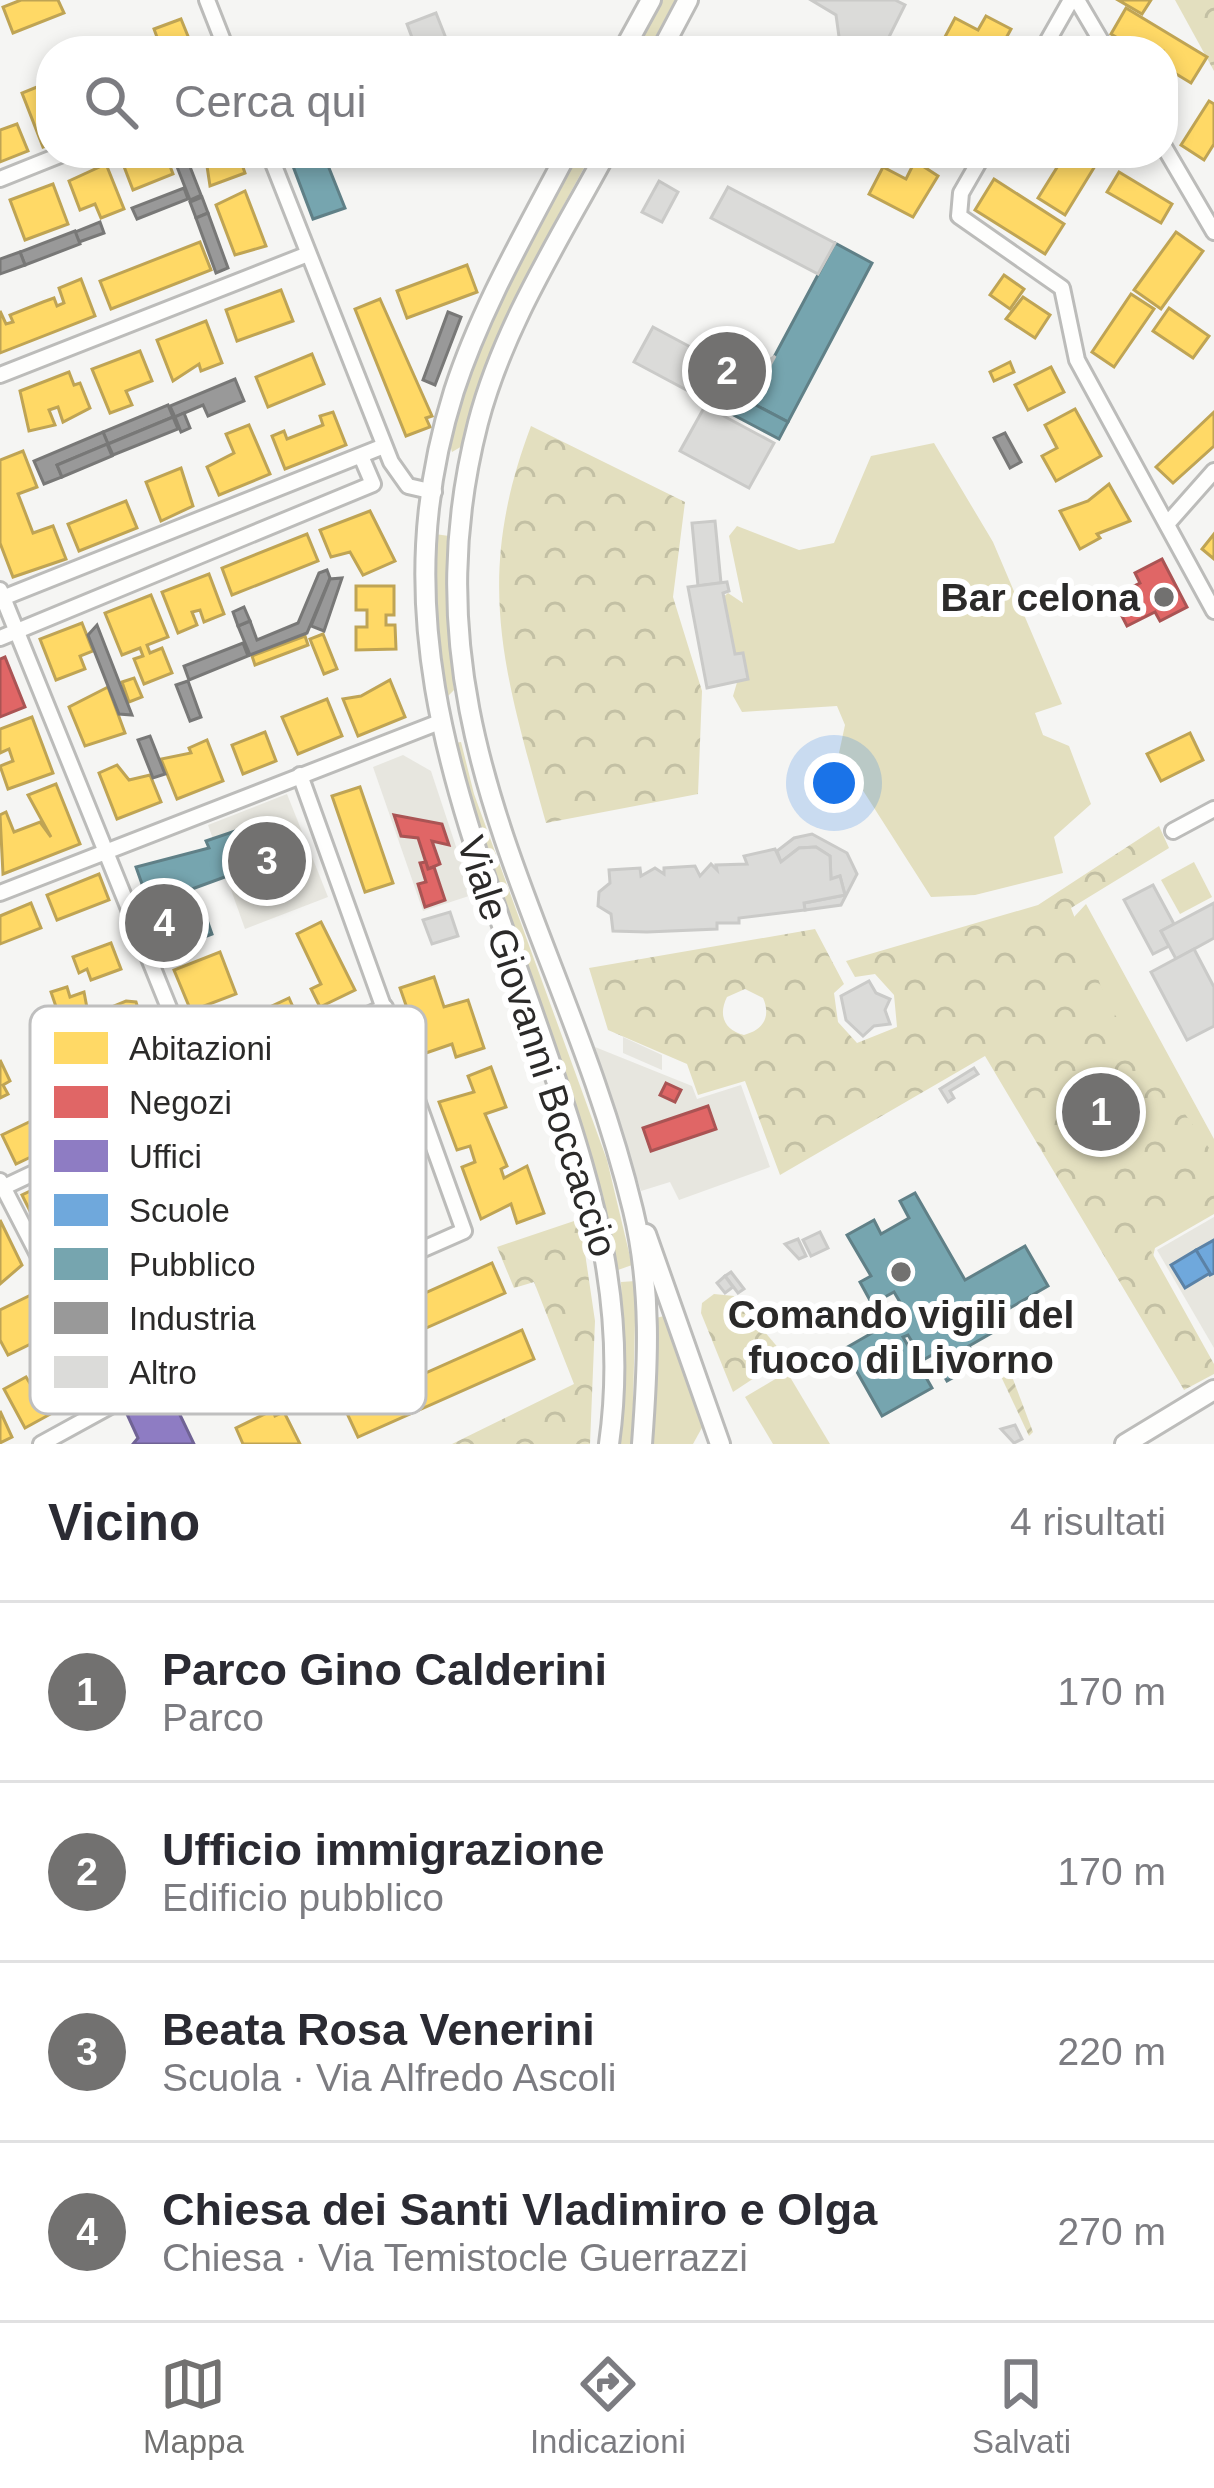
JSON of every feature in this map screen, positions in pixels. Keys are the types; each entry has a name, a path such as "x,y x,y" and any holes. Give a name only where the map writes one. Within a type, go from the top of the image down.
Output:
{"main road":[{"path":"631,36 651,0"},
{"path":"669,36 688,0"},
{"name":"Viale Giovanni Boccaccio","path":"560,168 466,356 434,492 426,592 437,723 598,1210 615,1314 609,1444"},
{"name":"Viale Giovanni Boccaccio","path":"598,168 502,353 478,424 464,496 457,622 467,716 478,761 634,1215 650,1242 720,1444"},
{"path":"434,492 464,496"},
{"path":"437,723 467,716"},
{"name":"Viale Giovanni Boccaccio","path":"634,1215 648,1328 642,1444"},
{"path":"1124,1444 1214,1390"}],"street":[{"path":"207,0 221,36"},
{"path":"1051,36 1074,0 1098,36"},
{"path":"0,179 36,165"},
{"path":"275,168 397,473 412,488 434,492"},
{"path":"975,168 961,193 962,220 1062,288 1077,360 1214,611"},
{"path":"1176,168 1214,232"},
{"path":"0,375 308,254"},
{"path":"166,1006 1,596 384,446"},
{"path":"361,456 373,484"},
{"path":"1167,524 1214,471"},
{"path":"0,638 397,473"},
{"path":"0,893 437,723"},
{"path":"300,775 385,1006"},
{"path":"1173,831 1214,809"},
{"path":"426,1123 464,1231 426,1248"},
{"path":"30,1173 1,1186 30,1241"},
{"path":"41,1444 97,1414"}],"shaded area":[{"path":"403,755 431,771 472,895 423,911 373,767"},
{"path":"287,794 328,897 245,929 208,825"},
{"path":"623,1037 662,1055 662,1070 623,1053"},
{"path":"595,1047 692,1086 697,1099 741,1085 770,1167 679,1200 670,1182 641,1191"},
{"path":"1214,1217 1214,1348 1157,1250"}],"green space":[{"path":"661,0 675,0 656,36 641,36"},
{"path":"1175,0 1214,0 1214,71"},
{"path":"570,168 584,168 501,331 464,445 452,452 451,426 460,390 520,257"},
{"path":"531,426 685,502 673,597 702,691 698,794 546,823 508,671 499,579 513,481"},
{"path":"934,443 993,542 1062,704 1035,713 1043,735 1069,746 1091,804 1054,837 1063,873 975,895 931,897 839,753 845,725 837,706 742,712 733,696 738,679 721,599 728,593 743,603 729,536 737,526 799,550 834,543 871,456"},
{"path":"435,534 449,536 447,622 454,690 445,699 433,584"},
{"path":"461,742 474,794 607,1160 632,1265 618,1270 564,1071 450,744"},
{"path":"1159,826 1169,848 1071,908 1108,1005 1214,1155 1214,1203 1146,1242 1214,1364 1214,1374 1184,1390 985,1056 780,1175 745,1081 698,1095 687,1064 608,1030 589,968 815,929 844,984 834,993 838,1022 857,1043 897,1027 894,995 875,974 855,977 846,961 1038,905","holes":["745,989 763,998 766,1016 757,1030 744,1035 727,1026 723,1010 727,997"]},
{"path":"1194,862 1212,897 1180,914 1161,880"},
{"path":"1086,904 1214,1139 1214,1214 1155,1248 1152,1261 1143,1259 1074,917"},
{"path":"580,1219 595,1321 590,1444 452,1444 574,1384 534,1282 514,1288 497,1247"},
{"path":"636,1281 632,1444 618,1444 624,1364 621,1282"},
{"path":"714,1294 734,1296 786,1357 733,1392 701,1313 702,1303"},
{"path":"664,1316 704,1424 693,1444 651,1444 656,1318"},
{"path":"1008,1366 1033,1432 1029,1436 998,1370"},
{"path":"787,1372 830,1444 773,1444 745,1397"}],"building: Abitazioni":[{"path":"21,0 58,0 64,13 13,33 3,7"},
{"path":"1118,0 1151,0 1142,14"},
{"path":"1126,8 1172,36 1114,36 1111,34"},
{"path":"986,16 1011,29 1007,36 945,36 955,18 978,30"},
{"path":"181,19 188,36 157,36 154,29"},
{"path":"1178,39 1207,57 1191,83 1178,75"},
{"path":"36,87 36,129 22,93"},
{"path":"1209,101 1214,104 1214,144 1204,160 1181,145"},
{"path":"17,124 28,151 0,162 0,130"},
{"path":"108,168 124,209 101,218 95,204 80,210 69,181"},
{"path":"125,168 171,168 173,174 133,190"},
{"path":"207,168 243,168 245,173 210,186"},
{"path":"882,168 906,179 912,168 926,168 938,176 913,217 869,194"},
{"path":"1057,168 1094,168 1065,215 1038,198"},
{"path":"1119,172 1172,204 1161,223 1107,192"},
{"path":"994,179 1064,224 1045,254 975,210"},
{"path":"53,184 68,224 25,240 10,200"},
{"path":"245,191 266,246 235,255 216,205"},
{"path":"1176,232 1203,251 1161,309 1134,290"},
{"path":"200,242 211,270 111,309 100,281"},
{"path":"467,265 477,292 407,318 397,291"},
{"path":"1004,275 1024,289 1010,309 990,295"},
{"path":"81,279 95,316 0,353 0,311 6,324 13,322 10,315 54,298 57,306 64,303 59,288"},
{"path":"281,290 293,321 237,341 226,310"},
{"path":"1131,294 1154,309 1114,367 1092,352"},
{"path":"1023,297 1050,315 1035,338 1006,319"},
{"path":"380,299 432,416 426,418 430,427 406,436 355,309"},
{"path":"1169,308 1209,336 1193,358 1153,331"},
{"path":"206,321 222,363 201,371 199,364 173,381 157,340"},
{"path":"140,351 152,381 126,391 132,405 110,413 92,369"},
{"path":"312,354 324,384 268,407 256,377"},
{"path":"1010,362 1014,372 994,381 990,372"},
{"path":"1051,367 1064,392 1028,410 1015,385"},
{"path":"69,372 74,385 80,383 90,408 63,422 58,407 49,410 55,425 29,431 20,391"},
{"path":"1075,409 1101,456 1056,481 1042,456 1057,448 1045,425"},
{"path":"333,412 346,445 285,469 272,436 284,431 287,439 323,425 320,416"},
{"path":"1214,412 1214,446 1173,483 1156,467"},
{"path":"249,425 270,474 219,495 207,467 234,453 226,434"},
{"path":"23,451 37,487 18,494 33,533 53,526 66,559 13,577 0,543 0,460"},
{"path":"181,468 193,506 161,521 146,482"},
{"path":"1109,484 1130,521 1097,534 1100,538 1080,549 1060,511 1088,501"},
{"path":"126,501 137,528 79,551 68,524"},
{"path":"370,511 395,561 363,575 350,552 331,557 320,530"},
{"path":"307,534 318,561 232,595 222,568"},
{"path":"1214,534 1214,559 1202,549"},
{"path":"209,574 224,614 204,622 200,610 192,612 197,625 178,633 162,592"},
{"path":"356,586 394,586 394,615 386,615 386,625 395,625 396,649 356,650 356,627 367,627 367,610 356,610"},
{"path":"151,595 168,637 147,645 150,653 162,648 172,673 144,684 134,659 143,656 140,648 122,655 105,613"},
{"path":"82,623 93,651 80,656 85,669 56,680 40,639"},
{"path":"323,634 337,669 324,674 310,639"},
{"path":"305,636 308,645 255,665 252,656"},
{"path":"134,678 142,697 129,702 122,682"},
{"path":"390,680 405,717 358,736 343,699 361,696"},
{"path":"108,687 125,733 85,746 69,707"},
{"path":"327,699 342,736 298,754 282,717"},
{"path":"32,717 53,773 8,789 0,766 13,761 9,749 0,753 0,729"},
{"path":"265,732 276,761 243,774 232,745"},
{"path":"1190,733 1203,760 1161,781 1147,754"},
{"path":"207,740 223,781 177,799 161,759 191,753 189,748"},
{"path":"117,765 129,780 150,775 161,802 117,819 99,773"},
{"path":"56,784 80,844 3,874 0,815 6,812 14,832 40,822 51,837 28,795"},
{"path":"360,787 393,883 365,892 332,796"},
{"path":"99,874 109,900 57,920 47,895"},
{"path":"31,903 41,928 0,944 0,916"},
{"path":"321,922 355,990 320,1006 311,989 321,984 297,934"},
{"path":"111,943 121,969 91,980 87,969 79,973 73,957"},
{"path":"220,952 236,994 204,1006 189,1006 174,970"},
{"path":"434,977 444,1007 468,1000 484,1048 456,1057 452,1044 426,1053 426,1006 406,1006 400,988"},
{"path":"67,987 70,997 84,992 87,1006 56,1006 51,992"},
{"path":"0,1060 10,1081 3,1085 8,1094 0,1098"},
{"path":"491,1067 506,1107 485,1114 507,1166 501,1169 504,1178 527,1166 544,1213 517,1223 511,1204 481,1219 462,1167 475,1162 470,1146 457,1150 439,1102 474,1092 468,1076"},
{"path":"30,1122 30,1157 16,1164 2,1135"},
{"path":"0,1220 22,1265 0,1284"},
{"path":"492,1263 505,1293 426,1328 426,1293"},
{"path":"30,1295 30,1344 8,1355 0,1340 0,1310"},
{"path":"522,1330 534,1359 426,1407 426,1373"},
{"path":"26,1377 30,1414 50,1414 25,1428 4,1389"},
{"path":"0,1411 12,1437 0,1443"},
{"path":"265,1414 285,1414 300,1444 243,1444 236,1428"},
{"path":"347,1414 410,1414 358,1437"}],"building: Negozi":[{"path":"1162,559 1187,607 1160,621 1155,612 1127,626 1112,597 1140,583 1135,573"},
{"path":"5,657 25,707 0,717 0,659"},
{"path":"394,815 442,824 449,845 432,841 440,864 428,869 418,838 401,836"},
{"path":"426,862 428,869 434,867 445,900 425,907 418,884 426,882 420,863"},
{"path":"666,1083 681,1090 675,1102 660,1095"},
{"path":"708,1106 716,1129 651,1151 643,1128"}],"building: Uffici":[{"path":"127,1414 180,1414 194,1444 133,1444 138,1438"}],"building: Scuole":[{"path":"1214,1240 1214,1273 1210,1275 1196,1250"},
{"path":"1196,1250 1210,1273 1185,1288 1171,1265"}],"building: Pubblico":[{"path":"294,168 329,168 345,208 313,219"},
{"path":"835,243 872,263 788,422 750,402"},
{"path":"726,366 760,384 750,402 788,422 779,439 707,401"},
{"path":"235,831 255,866 181,893 185,905 200,900 212,934 167,951 156,909 172,903 169,893 148,901 136,867 209,848 206,841"},
{"path":"915,1193 965,1280 1025,1246 1048,1286 991,1319 997,1330 969,1346 979,1363 947,1381 932,1355 923,1360 908,1335 903,1337 932,1388 882,1416 844,1349 891,1322 894,1328 910,1319 894,1292 872,1304 860,1282 871,1276 847,1235 874,1220 881,1234 909,1218 900,1201"}],"building: Industria":[{"path":"178,168 190,168 201,195 190,200"},
{"path":"184,188 188,199 137,219 132,208"},
{"path":"202,197 208,213 196,218 190,202"},
{"path":"208,213 228,268 216,273 196,218"},
{"path":"100,222 104,233 79,242 75,232"},
{"path":"75,231 80,244 25,265 20,252"},
{"path":"20,252 25,265 0,274 0,259"},
{"path":"448,312 461,317 435,385 423,380"},
{"path":"235,379 244,401 208,416 203,405 175,417 170,406"},
{"path":"168,405 173,417 108,444 103,432"},
{"path":"184,413 190,428 181,432 175,417"},
{"path":"173,417 178,429 113,455 108,444"},
{"path":"103,432 108,444 57,465 62,477 44,484 34,461"},
{"path":"1005,433 1021,462 1010,468 994,438"},
{"path":"107,444 112,456 62,477 57,465"},
{"path":"327,570 330,578 307,633 250,655 238,626 250,621 257,640 298,623 319,573"},
{"path":"342,578 324,631 311,626 330,579"},
{"path":"244,607 250,621 238,626 233,612"},
{"path":"97,625 132,715 119,714 88,635"},
{"path":"243,643 248,656 189,680 184,666"},
{"path":"188,681 201,717 190,721 176,685"},
{"path":"150,736 165,774 153,778 138,740"}],"building: Altro":[{"path":"811,0 895,0 905,5 890,36 839,36 836,15"},
{"path":"436,13 445,36 411,36 407,24"},
{"path":"659,181 678,192 662,222 642,212"},
{"path":"728,187 835,243 818,274 711,218"},
{"path":"653,327 726,366 707,401 634,362"},
{"path":"775,356 760,384 746,376 754,371"},
{"path":"705,406 774,443 749,488 680,451"},
{"path":"715,521 721,583 698,586 692,523"},
{"path":"727,582 729,591 723,593 735,654 743,653 748,679 707,688 688,587"},
{"path":"812,834 847,853 857,874 841,905 805,910 804,903 845,895 840,876 831,879 830,856 816,847 799,848 781,862 777,851 794,838"},
{"path":"816,847 830,856 831,879 840,876 845,895 804,903 805,910 739,918 739,923 717,923 717,929 647,932 613,931 611,914 598,906 599,892 610,883 609,870 640,868 641,876 655,868 664,874 664,868 695,866 700,876 711,864 717,870 716,865 747,864 744,856 775,849 781,862 799,848"},
{"path":"1153,885 1174,924 1161,931 1169,946 1153,954 1124,900"},
{"path":"1214,903 1214,938 1176,959 1161,931"},
{"path":"450,912 458,936 432,944 423,920"},
{"path":"1194,949 1214,987 1214,1026 1187,1040 1151,972"},
{"path":"869,981 876,993 890,999 885,1010 890,1024 874,1026 863,1036 846,1020 841,996"},
{"path":"974,1068 978,1074 950,1091 954,1098 948,1102 940,1089"},
{"path":"820,1232 828,1248 811,1256 803,1240"},
{"path":"798,1239 806,1256 799,1259 785,1244"},
{"path":"731,1272 744,1289 738,1293 725,1276"},
{"path":"725,1276 733,1287 725,1293 717,1283"},
{"path":"1015,1425 1022,1439 1014,1443 1001,1429"}],"place":[{"name":"Ufficio immigrazione","path":"727,371"},
{"name":"Bar celona","path":"1164,597"},
{"name":"Beata Rosa Venerini","path":"267,861"},
{"name":"Chiesa dei Santi Vladimiro e Olga","path":"164,923"},
{"name":"Parco Gino Calderini","path":"1101,1112"},
{"name":"Comando vigili del fuoco di Livorno","path":"901,1272"}]}
